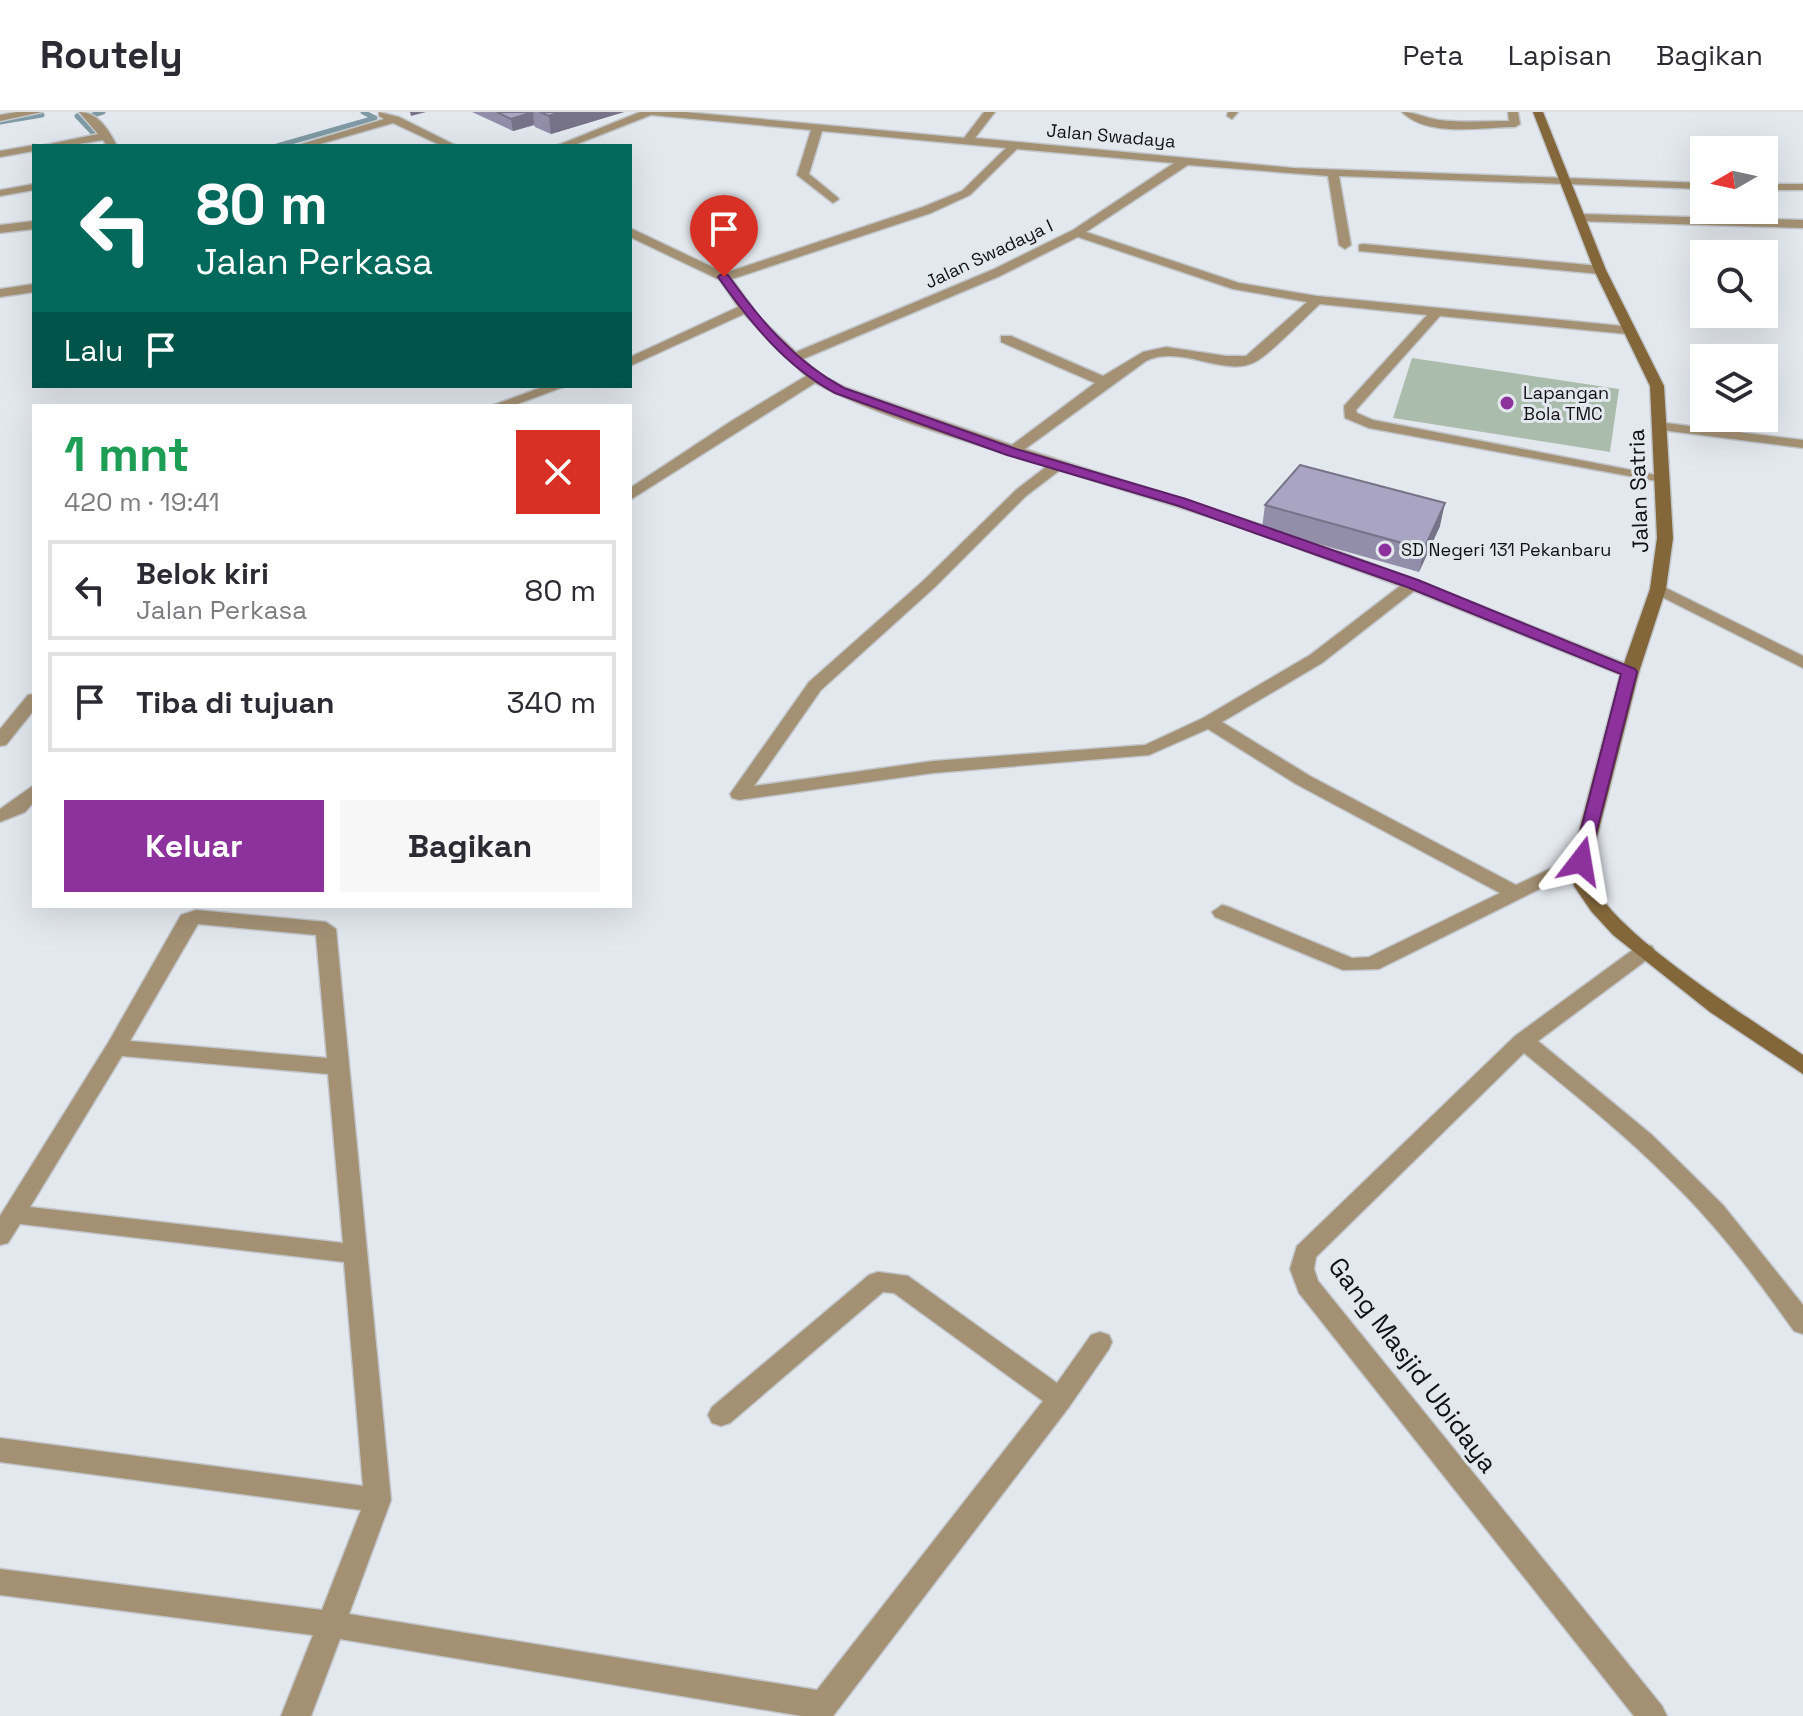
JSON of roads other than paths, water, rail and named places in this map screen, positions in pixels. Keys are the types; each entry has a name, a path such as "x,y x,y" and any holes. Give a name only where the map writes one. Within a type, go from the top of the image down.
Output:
{"street":[{"path":"0,118 37,112"},
{"path":"84,112 109,141"},
{"path":"380,112 444,144"},
{"name":"Jalan Swadaya","path":"567,144 650,112 1333,173 1690,186"},
{"path":"967,141 990,112"},
{"path":"1407,112 1418,120 1433,122 1515,124 1513,112"},
{"name":"Jalan Satria","path":"1538,112 1600,270 1657,386 1665,538 1658,589 1630,672 1581,861"},
{"path":"308,144 395,119"},
{"path":"817,128 803,175 833,199"},
{"path":"71,144 109,141"},
{"path":"724,277 966,193 1014,146"},
{"path":"0,154 32,148"},
{"name":"Jalan Swadaya I","path":"794,358 996,273 1077,233 1187,160"},
{"path":"1333,173 1345,245"},
{"path":"0,193 32,187"},
{"path":"1778,187 1803,187"},
{"path":"1580,218 1690,221"},
{"path":"1778,223 1803,224"},
{"path":"0,229 32,225"},
{"path":"632,233 724,277 755,321 815,377 878,406 1012,452 1181,502 1413,584 1630,672"},
{"path":"1077,233 1211,279 1317,300 1627,330"},
{"path":"1363,248 1600,270"},
{"path":"0,293 32,288"},
{"path":"1006,339 1103,381 1155,353 1189,353 1236,361 1250,359 1317,300"},
{"path":"632,361 746,308"},
{"path":"1436,312 1349,409 1350,415 1369,424 1662,480"},
{"path":"632,492 815,377"},
{"path":"1012,452 1112,377"},
{"path":"504,404 553,388"},
{"path":"1658,426 1803,444"},
{"path":"1057,465 1021,493 929,584 815,686 739,794 933,767 1149,750 1209,722 1316,659 1413,584"},
{"path":"1658,589 1803,663"},
{"path":"0,741 32,701"},
{"path":"1209,722 1303,780 1516,893"},
{"path":"0,816 18,808 32,793"},
{"path":"1222,912 1350,965 1372,964 1581,861 1583,884 1597,906 1645,951 1803,1066"},
{"path":"0,1236 116,1048 188,920 196,917 260,922 324,928 328,931 337,1067 378,1500 296,1716"},
{"name":"Gang Masjid Ubidaya","path":"1645,951 1523,1041 1305,1253 1302,1269 1308,1286 1652,1716"},
{"path":"1523,1041 1632,1131 1683,1178 1771,1279 1803,1324"},
{"path":"116,1048 337,1067"},
{"path":"14,1214 355,1254"},
{"path":"721,1415 878,1282 888,1281 899,1283 1060,1399"},
{"path":"0,1582 331,1624 819,1711 1060,1399 1100,1342"},
{"path":"0,1450 378,1500"}],"waterway":[{"path":"101,126 93,115 103,112"},
{"path":"284,144 375,118 363,112"},
{"path":"0,122 42,115"},
{"path":"77,116 95,135"}],"place":[{"name":"Lapangan Bola TMC","path":"1507,403"},
{"name":"SD Negeri 131 Pekanbaru","path":"1385,550"}]}
